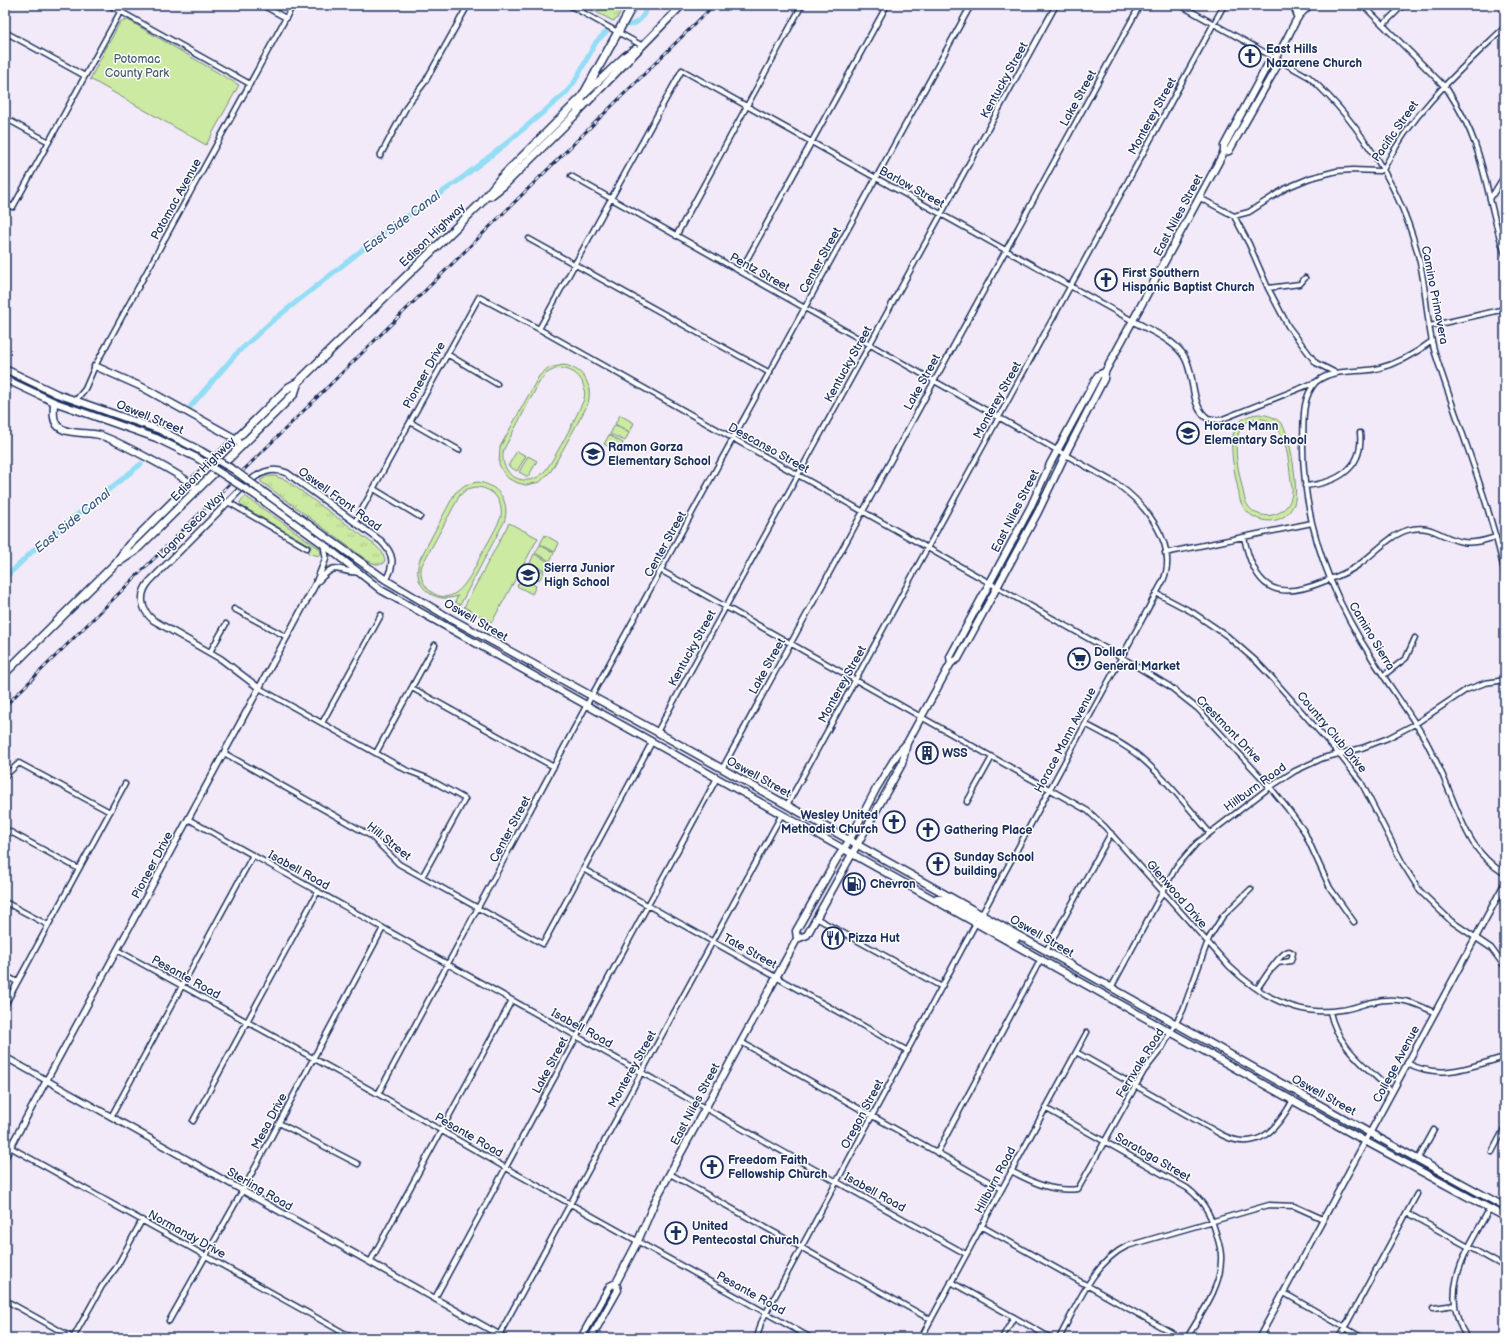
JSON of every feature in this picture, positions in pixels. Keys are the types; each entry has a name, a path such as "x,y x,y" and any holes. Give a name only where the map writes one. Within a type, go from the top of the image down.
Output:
{"main road":[{"path":"577,113 582,97 633,5"},
{"name":"Edison Highway","path":"5,673 116,563 129,545 236,439 289,387 298,382 480,204 504,185 626,64 641,45 682,5"},
{"name":"East Niles Street","path":"1298,16 1296,11 1300,5"},
{"name":"East Niles Street","path":"581,1338 610,1286 616,1283 638,1241 656,1199 797,939 796,931 849,841 894,759 907,743 951,663 958,659 1038,512 1104,379 1105,372 1200,198 1224,152 1224,146 1268,64 1275,59 1298,16 1305,11 1309,5"},
{"name":"Edison Highway","path":"480,204 500,179 582,97 625,56 641,45"},
{"name":"East Niles Street","path":"1224,152 1230,151 1277,66 1275,59"},
{"path":"95,366 142,387 236,439 242,446"},
{"name":"Oswell Street","path":"5,369 27,381 160,430 201,450 234,470 386,580 448,618 787,804 857,846 982,914 1111,988 1505,1207"},
{"name":"East Niles Street","path":"951,663 950,657 1030,508 1058,450 1098,375 1105,372"},
{"name":"Oswell Street","path":"5,379 54,402 156,438 197,458 256,495 323,544 381,590 1365,1141 1505,1216"},
{"name":"Edison Highway","path":"116,563 136,551 242,446 294,394 298,382"},
{"path":"54,402 54,421 64,430 99,435 111,440 191,484 197,490"},
{"name":"East Niles Street","path":"797,939 807,935 857,846 902,764 907,743"},
{"path":"928,896 945,900 975,916 980,916 982,914"},
{"path":"976,923 980,920 984,921 1017,939 1029,942"},
{"path":"1490,1208 1496,1206 1505,1210"},
{"name":"East Niles Street","path":"591,1338 618,1290 616,1283"}],"street":[{"path":"109,5 250,84"},
{"path":"5,203 13,207 124,5"},
{"path":"262,5 286,18"},
{"name":"Potomac Avenue","path":"76,400 85,389 95,366 293,5"},
{"path":"380,156 408,104 425,82 468,5"},
{"path":"569,5 641,45"},
{"path":"676,236 802,5"},
{"path":"740,272 887,5"},
{"name":"Center Street","path":"378,1094 591,697 971,5"},
{"name":"Kentucky Street","path":"657,732 1056,5"},
{"name":"Lake Street","path":"722,769 1140,5"},
{"name":"Camino Primavera","path":"1180,5 1309,77 1326,92 1345,114 1382,169 1399,201 1415,245 1424,279 1432,341 1474,465 1496,537 1505,578"},
{"name":"Monterey Street","path":"787,804 1224,5"},
{"path":"1383,25 1403,5"},
{"path":"1364,6 1443,86 1457,104 1470,130 1479,158 1505,254"},
{"name":"Pacific Street","path":"1234,216 1249,212 1286,188 1310,178 1337,171 1380,171 1407,129 1443,86 1505,27"},
{"path":"5,32 85,76"},
{"name":"Barlow Street","path":"611,200 682,70 1133,321"},
{"path":"5,118 49,142"},
{"path":"1490,200 1505,175"},
{"name":"Pentz Street","path":"571,176 611,200 1066,455"},
{"path":"1200,198 1234,216 1249,244 1268,288 1288,326 1311,356 1321,366 1337,372"},
{"path":"539,329 611,200"},
{"path":"529,239 770,373"},
{"path":"1268,288 1300,284 1305,278"},
{"name":"Pioneer Drive","path":"355,522 479,297 539,329"},
{"path":"1430,326 1505,309"},
{"path":"1133,321 1170,342 1182,352 1189,366 1198,407 1207,418 1220,420 1316,382 1325,376 1337,372 1365,371 1390,365 1412,355 1432,341"},
{"name":"Descanso Street","path":"539,329 990,584"},
{"path":"447,354 497,384"},
{"name":"Camino Sierra","path":"1316,382 1308,394 1304,407 1303,449 1305,486 1312,523 1329,580 1356,633 1415,724 1438,764 1460,821 1471,841 1485,858 1505,874"},
{"path":"410,422 459,450"},
{"path":"1305,486 1326,483 1346,472 1358,454 1360,448 1360,433"},
{"name":"Horace Mann Avenue","path":"982,914 1156,593 1167,569 1165,553 1155,526 1135,498 1117,484 1066,455"},
{"name":"Oswell Front Road","path":"246,484 264,472 280,470 290,475 355,522 389,549 393,557 392,569 386,580"},
{"name":"Lagna Seca Way","path":"210,652 149,617 142,600 144,588 246,484"},
{"path":"374,489 420,517"},
{"path":"228,502 307,548"},
{"path":"1165,553 1312,523"},
{"path":"1244,537 1253,568 1262,580 1276,588 1297,591 1329,580 1353,569 1394,536 1408,530 1431,530 1464,542 1478,542 1496,537"},
{"name":"Pioneer Drive","path":"5,1157 316,583 326,558 326,552 323,544"},
{"name":"Pioneer Drive","path":"316,583 330,569 334,568 349,572 359,572"},
{"name":"Glenwood Drive","path":"662,570 1088,811 1111,833 1207,943 1238,975 1257,989 1287,1005 1310,1011 1330,1012 1391,999 1412,1002 1435,1013"},
{"name":"Crestmont Drive","path":"990,584 1121,657 1169,686 1198,709 1270,787 1304,831 1330,888 1354,922"},
{"name":"Country Club Drive","path":"1156,593 1207,621 1239,646 1273,679 1339,754 1370,798 1403,864 1420,890 1445,916 1491,948 1505,967"},
{"path":"234,609 287,637"},
{"path":"322,723 381,615"},
{"path":"226,624 210,652 231,665 259,688 406,770 427,778 465,799 422,877"},
{"path":"1383,676 1406,658 1415,638"},
{"path":"376,753 435,645"},
{"name":"Hillburn Road","path":"1111,988 1163,892 1182,860 1197,843 1270,787 1301,768 1339,754 1375,744 1415,724 1466,690 1485,683 1505,680"},
{"path":"412,688 554,767"},
{"path":"1085,724 1116,740 1140,757 1161,777 1210,833"},
{"path":"583,869 652,742"},
{"name":"Hill Street","path":"224,753 371,836 393,860 543,944 583,869"},
{"path":"967,802 992,756"},
{"path":"5,776 19,763 110,812"},
{"name":"Lake Street","path":"434,1298 717,778"},
{"path":"5,1005 125,784"},
{"name":"Monterey Street","path":"499,1335 782,814"},
{"name":"Isabell Road","path":"188,819 966,1254"},
{"path":"5,829 79,869"},
{"path":"1046,951 1111,833"},
{"path":"111,1117 253,855"},
{"name":"Tate Street","path":"583,869 908,1051"},
{"name":"College Avenue","path":"1259,1338 1505,883"},
{"name":"Fernvale Road","path":"1011,1171 1049,1188 1078,1189 1136,1086 1176,1024 1188,1001 1207,943 1223,916 1251,889"},
{"path":"194,1121 318,892"},
{"path":"5,902 48,925"},
{"path":"816,918 942,987"},
{"name":"Oregon Street","path":"757,1338 760,1323 976,923"},
{"name":"Mesa Drive","path":"169,1321 243,1190 383,928"},
{"name":"Pesante Road","path":"117,950 378,1094 506,1168 811,1338"},
{"path":"1257,989 1284,952 1289,951 1292,953 1291,960 1278,963 1272,969"},
{"path":"937,1152 1041,959"},
{"path":"5,975 18,982"},
{"path":"370,1262 512,1000"},
{"path":"1330,1012 1335,1030 1343,1044 1392,1092"},
{"name":"Hillburn Road","path":"921,1338 1087,1032"},
{"path":"740,1042 1002,1189"},
{"path":"1076,1052 1222,1135 1240,1140 1256,1139 1271,1132 1282,1121 1293,1100"},
{"name":"Sterling Road","path":"5,1057 506,1338"},
{"path":"1408,1063 1424,1071 1440,1073 1454,1071 1505,1057"},
{"name":"Saratoga Street","path":"1046,1108 1187,1188 1205,1205 1212,1222 1220,1250 1220,1273 1216,1284 1187,1338"},
{"path":"279,1123 358,1164"},
{"path":"1492,1152 1505,1127"},
{"path":"1418,1159 1434,1130"},
{"name":"Normandy Drive","path":"10,1147 353,1338"},
{"path":"670,1174 931,1320"},
{"path":"1339,1338 1417,1194"},
{"path":"1059,1338 1100,1266 1120,1250 1278,1204 1303,1209 1323,1220"},
{"path":"1467,1338 1460,1325 1454,1305 1455,1280 1461,1262 1490,1208"},
{"path":"1406,1213 1505,1267"},
{"path":"5,1300 73,1338 102,1286 116,1268 142,1220"},
{"path":"981,1226 1181,1338"},
{"path":"951,1282 1051,1338"},
{"path":"1284,1293 1346,1326 1363,1338"},
{"path":"1433,1308 1454,1305"},
{"path":"1002,1338 1014,1317"}],"green space":[{"path":"583,5 623,5 617,19 613,21"},
{"name":"Potomac County Park","path":"128,20 239,85 206,145 90,79 120,22"},
{"path":"564,365 577,370 586,380 589,399 587,406 551,471 540,482 526,485 509,479 503,472 499,464 500,447 539,376 548,368","holes":["555,369 573,372 581,380 585,392 584,399 552,461 542,474 531,480 518,479 511,475 505,466 503,460 504,449 540,381 547,373"]},
{"path":"1259,414 1270,416 1281,423 1286,432 1291,453 1296,488 1294,504 1289,512 1282,518 1266,521 1258,519 1244,508 1240,500 1232,448 1233,435 1237,425 1246,417","holes":["1254,419 1266,420 1274,424 1285,443 1292,488 1291,499 1286,507 1279,513 1271,515 1262,515 1254,512 1248,506 1244,496 1236,452 1239,432 1245,424"]},
{"path":"620,415 634,423 630,432 615,424"},
{"path":"615,425 629,433 625,441 610,434"},
{"path":"609,435 623,443 619,452 604,444"},
{"path":"517,451 526,456 517,471 508,466"},
{"path":"528,456 537,461 528,477 519,472"},
{"path":"267,476 275,476 286,480 375,545 382,552 385,560 383,564 376,564 368,561 260,481"},
{"path":"477,482 484,483 497,490 504,501 506,515 504,522 460,605 455,602 458,596 441,598 426,591 421,585 418,577 418,568 420,559 455,493 465,485","holes":["476,487 492,492 496,496 500,505 501,517 474,570 462,587 455,593 447,596 439,596 429,590 425,584 421,575 422,565 460,495 467,489"]},
{"path":"245,496 320,549 321,553 319,556 308,553 311,546 241,506 240,502"},
{"path":"509,523 538,538 492,622 464,607"},
{"path":"545,535 559,543 555,552 540,544"},
{"path":"540,545 554,553 550,561 535,553"},
{"path":"534,554 549,562 544,570 530,563"},
{"path":"529,564 544,572 539,580 525,572"},
{"path":"522,578 536,586 532,594 517,586"}],"waterway":[{"name":"East Side Canal","path":"629,25 639,20 649,5"},
{"name":"East Side Canal","path":"191,406 236,354 271,322 386,231 458,181 503,146 566,93 575,81 596,42 606,32"},
{"name":"East Side Canal","path":"5,578 39,545 141,464"}],"railway":[{"path":"5,706 714,5"}],"place":[{"name":"East Hills Nazarene Church","path":"1250,56"},
{"name":"First Southern Hispanic Baptist Church","path":"1106,280"},
{"name":"Horace Mann Elementary School","path":"1188,433"},
{"name":"Ramon Gorza Elementary School","path":"593,454"},
{"name":"Sierra Junior High School","path":"528,575"},
{"name":"Dollar General Market","path":"1079,659"},
{"name":"WSS","path":"927,753"},
{"name":"Wesley United Methodist Church","path":"894,822"},
{"name":"Gathering Place","path":"928,830"},
{"name":"Sunday School building","path":"938,864"},
{"name":"Chevron","path":"854,884"},
{"name":"Pizza Hut","path":"833,938"},
{"name":"Freedom Faith Fellowship Church","path":"712,1167"},
{"name":"United Pentecostal Church","path":"676,1233"}]}
